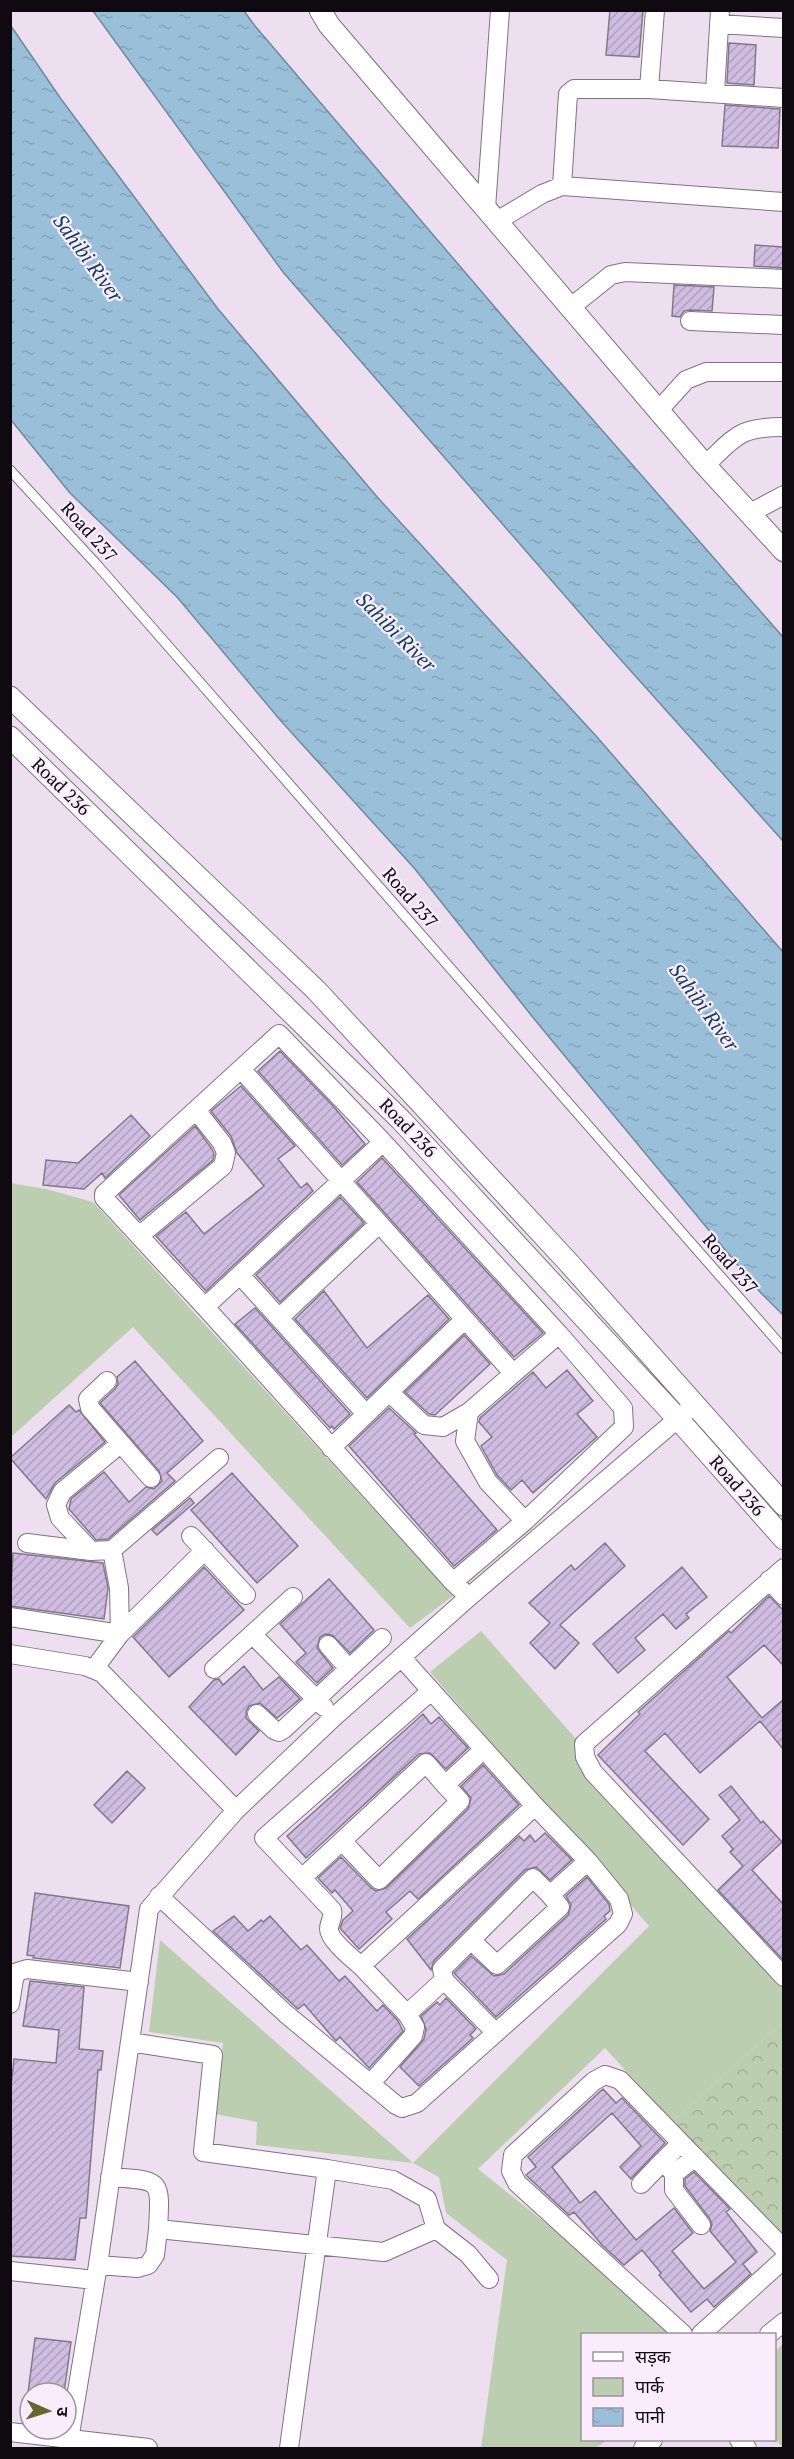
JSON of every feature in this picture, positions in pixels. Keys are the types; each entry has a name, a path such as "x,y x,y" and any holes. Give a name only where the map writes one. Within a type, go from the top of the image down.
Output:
{"street":[{"path":"320,10 329,25 705,465 783,551"},
{"path":"491,214 500,10"},
{"path":"649,89 655,10"},
{"path":"715,92 719,17 783,28"},
{"path":"562,186 570,91 579,88 649,89 783,98"},
{"path":"491,214 562,186 783,202"},
{"path":"571,307 611,275 625,272 783,279"},
{"path":"690,321 783,325"},
{"path":"659,410 686,380 706,372 783,372"},
{"path":"705,465 738,435 748,429 783,427"},
{"path":"750,513 783,495"},
{"path":"10,697 316,990 560,1253 783,1505"},
{"name":"Road 236","path":"10,737 400,1120 678,1419 783,1539"},
{"path":"453,1582 525,1521 624,1427 623,1408 559,1334 383,1142 279,1034 103,1196 331,1448 453,1582 468,1597"},
{"path":"241,1069 513,1373"},
{"path":"139,1236 223,1166 226,1153 222,1143 196,1110"},
{"path":"205,1307 383,1142"},
{"path":"279,1317 380,1224"},
{"path":"240,1275 366,1414"},
{"path":"331,1448 464,1320"},
{"path":"389,1392 424,1425 443,1426 469,1412 559,1334"},
{"path":"107,1382 88,1399 90,1408 151,1478"},
{"path":"78,2386 97,2273 149,1909 236,1810 334,1717 468,1597 695,1404"},
{"path":"469,1412 465,1441 488,1482 525,1521"},
{"path":"91,1551 60,1518 56,1505 62,1492 120,1443"},
{"path":"27,1544 91,1551 112,1550 219,1458"},
{"path":"191,1536 246,1595"},
{"path":"112,1550 119,1588 120,1634"},
{"path":"94,1669 120,1634 206,1550"},
{"path":"783,1568 584,1744 585,1757 592,1772 783,1977"},
{"path":"769,1580 783,1596"},
{"path":"214,1669 293,1597"},
{"path":"10,1617 120,1634"},
{"path":"252,1634 334,1717"},
{"path":"257,1714 279,1732 382,1638"},
{"path":"328,1645 349,1669"},
{"path":"10,1654 94,1669 110,1680 236,1810"},
{"path":"159,1896 286,2013 396,2106 407,2108 417,2103 618,1924 623,1914 619,1899 588,1861 483,1750 400,1657"},
{"path":"370,2084 413,2036 415,2027 407,2014 331,1938 328,1931 333,1915 332,1910 264,1838 431,1691"},
{"path":"445,1785 483,1750"},
{"path":"303,1877 426,1763 460,1801 379,1880 342,1841"},
{"path":"361,1966 535,1806"},
{"path":"550,1895 588,1861"},
{"path":"472,1941 497,1965 560,1906 533,1878 442,1970 444,1980 496,2033"},
{"path":"10,2004 14,1979 17,1972 21,1970 139,1982"},
{"path":"407,2014 444,1980"},
{"path":"130,2042 213,2055 203,2152 393,2180 427,2199 436,2229 468,2254 489,2279"},
{"path":"682,2333 517,2183 511,2170 513,2155 594,2081 605,2075 620,2080 783,2249"},
{"path":"681,2143 668,2168 674,2190 701,2225"},
{"path":"641,2184 668,2168 695,2157"},
{"path":"289,2448 327,2169"},
{"path":"10,2271 97,2273 148,2265 155,2255 160,2195 149,2180 110,2177"},
{"path":"158,2229 384,2252 436,2229"},
{"path":"702,2333 783,2259"},
{"path":"770,2333 783,2322"},
{"path":"78,2441 148,2448"}],"lane":[{"name":"Road 237","path":"10,470 106,575 783,1349"}],"green space":[{"path":"10,1183 46,1189 93,1202 453,1596 410,1628 133,1327 11,1437"},
{"path":"481,1631 783,1974 783,2022 672,2122 605,2048 478,2169 684,2333 581,2333 581,2441 606,2441 596,2448 481,2448 507,2260 446,2213 439,2177 413,2163 649,1926 430,1672"},
{"path":"160,1940 413,2163 256,2145 257,2122 215,2114 223,2043 149,2032"},
{"path":"783,2022 783,2249 672,2122"},
{"path":"783,2344 783,2448 776,2440 776,2350"}],"water":[{"path":"93,11 244,11 510,325 783,637 783,841 613,651 283,272"},
{"name":"Sahibi River","path":"11,26 61,99 218,309 378,498 597,737 783,952 783,1315 760,1292 535,1020 415,869 281,721 177,597 70,493 11,420"}],"building":[{"path":"610,10 643,10 639,57 606,55"},
{"path":"729,43 756,45 754,85 727,83"},
{"path":"725,105 780,109 778,148 722,146"},
{"path":"755,245 783,247 783,268 754,266"},
{"path":"674,285 714,287 712,311 690,310 684,311 680,317 672,316"},
{"path":"280,1051 333,1106 365,1144 342,1165 258,1071"},
{"path":"241,1086 295,1146 278,1159 301,1188 307,1183 313,1191 206,1291 156,1236 186,1212 204,1234 264,1186 237,1153 231,1136 211,1111"},
{"path":"131,1115 150,1136 105,1178 102,1173 84,1189 43,1185 46,1160 78,1163"},
{"path":"195,1126 212,1149 213,1160 140,1220 119,1195"},
{"path":"382,1158 543,1333 514,1357 357,1182"},
{"path":"340,1197 364,1223 280,1302 256,1275"},
{"path":"324,1291 367,1348 428,1295 449,1319 367,1398 295,1319"},
{"path":"255,1308 350,1414 334,1429 332,1426 330,1428 235,1324"},
{"path":"464,1335 490,1364 435,1415 429,1414 405,1392"},
{"path":"135,1361 203,1441 167,1473 175,1481 108,1539 96,1540 69,1509 71,1499 104,1472 129,1502 146,1487 154,1489 162,1481 159,1471 100,1403 115,1389 118,1384 117,1377"},
{"path":"567,1370 593,1401 577,1414 597,1437 533,1493 522,1480 511,1490 497,1475 481,1446 492,1437 479,1422 480,1418 533,1372 546,1388"},
{"path":"69,1405 76,1412 79,1410 105,1442 55,1483 46,1499 10,1458"},
{"path":"389,1408 416,1433 414,1434 497,1530 454,1566 349,1446"},
{"path":"232,1473 298,1546 257,1583 191,1510"},
{"path":"190,1498 194,1503 157,1535 152,1530"},
{"path":"605,1543 625,1566 560,1625 579,1643 555,1669 530,1643 550,1623 529,1603 571,1565 575,1570"},
{"path":"13,1553 103,1563 108,1588 104,1619 10,1606"},
{"path":"204,1567 244,1610 169,1677 133,1637"},
{"path":"682,1567 707,1597 686,1614 689,1618 676,1629 663,1614 635,1638 645,1650 618,1673 593,1644"},
{"path":"329,1579 374,1630 350,1653 332,1635 325,1634 320,1637 317,1648 333,1668 317,1683 296,1662 306,1653 280,1624"},
{"path":"769,1596 783,1610 783,1665 764,1645 727,1677 762,1718 783,1700 783,1749 760,1721 700,1773 665,1733 645,1751 709,1819 683,1845 598,1755 640,1714 638,1712 729,1631 731,1633"},
{"path":"244,1666 263,1690 279,1677 300,1699 277,1718 260,1703 249,1706 246,1718 259,1731 236,1755 189,1707 214,1680 219,1679 223,1685"},
{"path":"423,1714 431,1724 439,1717 468,1748 446,1769 430,1753 419,1754 306,1858 287,1836"},
{"path":"483,1765 519,1805 418,1899 410,1891 386,1912 392,1919 359,1949 340,1928 343,1920 353,1911 335,1890 332,1893 318,1878 341,1857 371,1888 376,1891 386,1888 468,1809 471,1798 461,1786"},
{"path":"127,1771 145,1788 112,1823 94,1805"},
{"path":"731,1786 761,1823 763,1821 782,1842 752,1870 783,1904 783,1960 718,1890 743,1866 730,1852 733,1849 722,1836 740,1820 719,1795"},
{"path":"545,1833 572,1860 550,1880 536,1867 525,1870 434,1961 431,1970 407,1939 519,1836 524,1841 530,1835 535,1842"},
{"path":"587,1877 609,1904 610,1911 604,1916 606,1919 496,2017 454,1973 471,1956 494,1976 504,1974 568,1915 571,1905 566,1896"},
{"path":"35,1893 129,1906 120,1968 33,1958 34,1956 27,1955"},
{"path":"234,1916 248,1931 270,1916 301,1950 307,1945 339,1981 345,1976 377,2011 383,2005 398,2021 403,2031 369,2068 340,2037 336,2041 304,2004 298,2009 213,1931"},
{"path":"30,1981 84,1987 79,2049 103,2051 101,2070 98,2070 86,2218 80,2218 75,2260 10,2256 10,2095 14,2059 56,2063 59,2030 23,2026"},
{"path":"446,1998 476,2029 470,2035 473,2038 419,2086 400,2067 424,2039 426,2029 421,2016 437,2002 440,2005"},
{"path":"603,2089 616,2103 622,2098 665,2143 631,2179 620,2167 641,2146 612,2113 552,2167 580,2203 595,2191 636,2240 674,2208 693,2233 672,2251 704,2289 736,2262 710,2231 712,2224 710,2219 685,2186 685,2179 694,2172 730,2209 726,2212 757,2252 743,2264 751,2274 714,2307 707,2299 691,2312 659,2275 661,2273 642,2250 624,2265 602,2245 574,2212 569,2215 526,2175 536,2167 528,2157"},
{"path":"35,2338 71,2342 66,2381 30,2381"}]}
